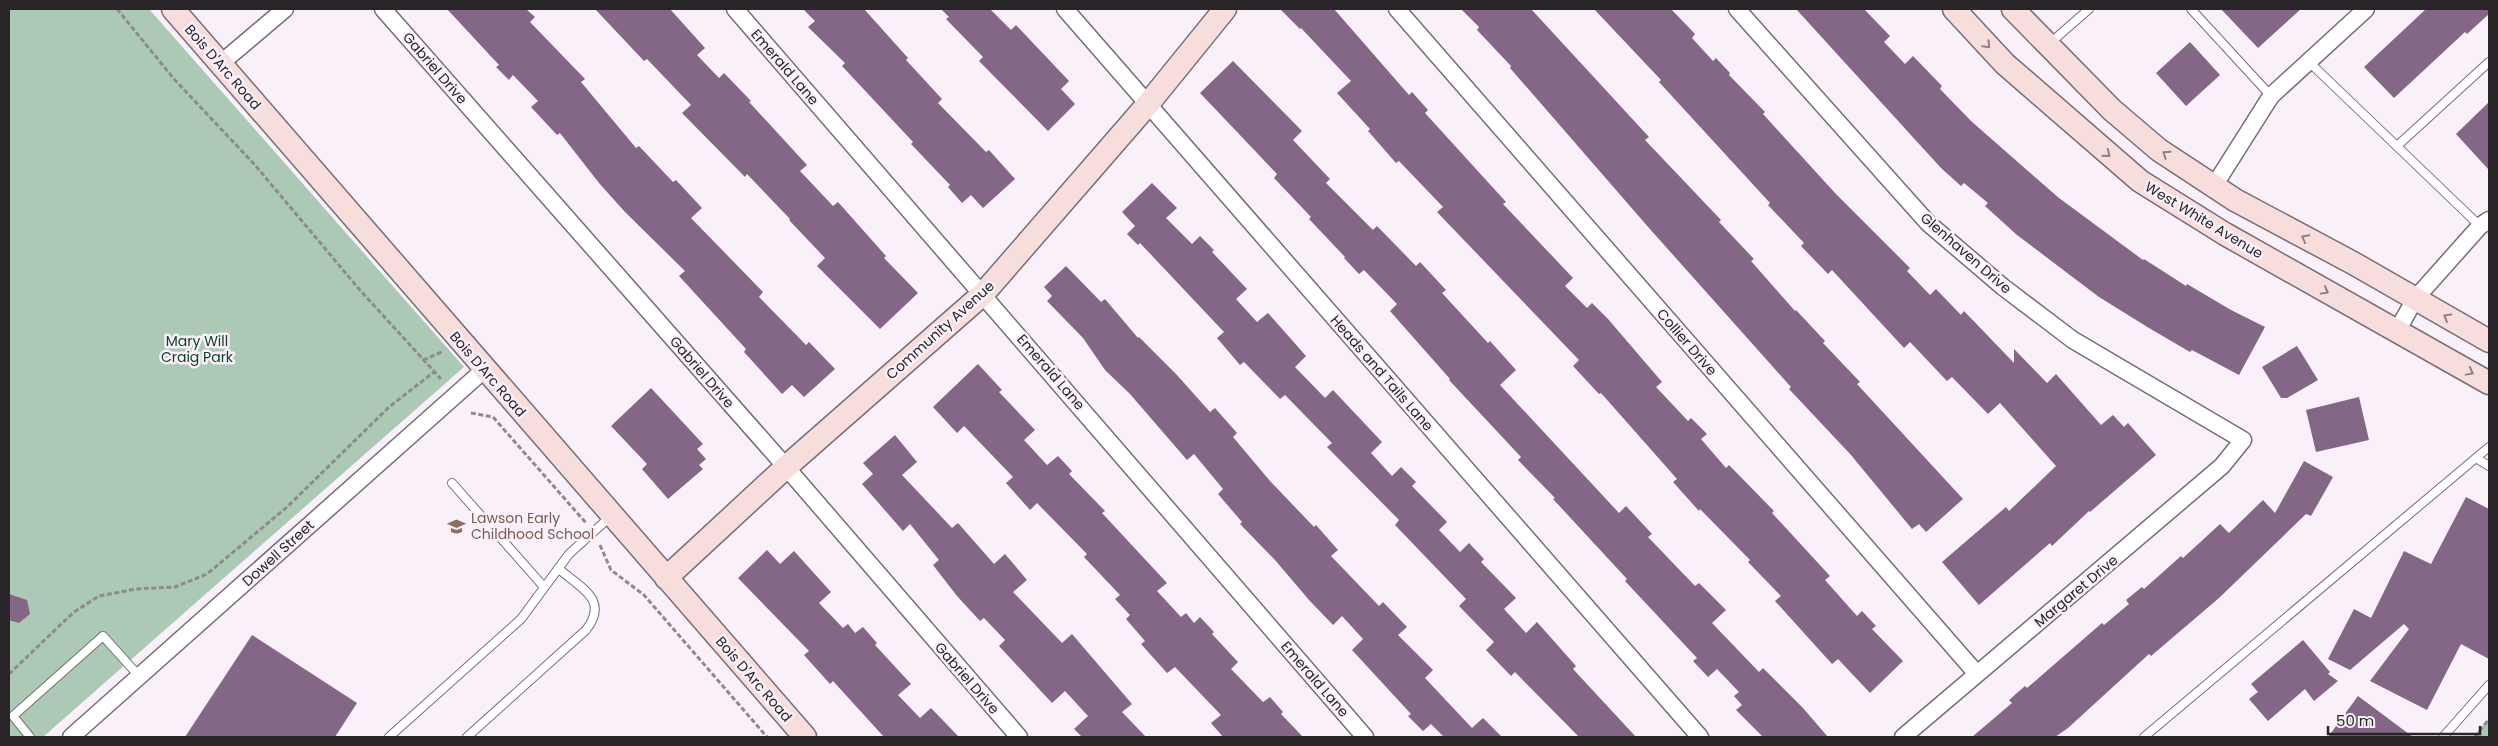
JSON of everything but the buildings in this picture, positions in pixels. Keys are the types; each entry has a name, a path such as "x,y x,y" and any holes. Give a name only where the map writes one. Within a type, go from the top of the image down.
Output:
{"street":[{"name":"Bois D'Arc Road","path":"173,9 611,516 805,737"},
{"path":"220,64 284,9"},
{"name":"Gabriel Drive","path":"383,9 786,467 1018,737"},
{"name":"Emerald Lane","path":"735,9 1365,737"},
{"name":"Heads and Tails Lane","path":"1065,9 1700,737"},
{"name":"Community Avenue","path":"666,578 786,467 983,294 1148,104 1225,9"},
{"name":"Collier Drive","path":"1397,9 1977,674"},
{"name":"Glenhaven Drive","path":"1737,9 1928,223 2003,287 2073,340 2243,440"},
{"name":"West White Avenue","path":"1954,9 2005,64 2140,181 2225,234 2489,383"},
{"path":"2013,9 2112,110 2159,150 2235,200 2489,341"},
{"path":"2214,186 2271,96 2366,9"},
{"path":"2397,331 2415,299 2485,223"},
{"name":"Dowell Street","path":"71,737 484,369"},
{"name":"Margaret Drive","path":"1903,737 2222,466 2243,440"}],"lane":[{"path":"2048,45 2088,9"},
{"path":"2191,9 2271,96"},
{"path":"2308,62 2397,146 2485,223"},
{"path":"2397,146 2489,62"},
{"path":"2144,737 2489,447"},
{"path":"2476,458 2489,466"},
{"path":"452,483 544,588"},
{"path":"389,737 521,620 568,554 611,516"},
{"path":"467,737 586,630 595,619 596,606 590,595 558,568"},
{"path":"30,737 12,716 103,636 139,676"},
{"path":"2443,737 2489,685"}],"path":[{"path":"117,9 174,79 255,165 359,289 441,379"},
{"path":"423,360 442,352"},
{"path":"9,674 74,612 99,596 136,588 175,587 207,574 287,507 389,407 434,372"},
{"path":"471,413 493,416 594,532 611,570 644,595 767,737"},
{"path":"2475,737 2489,719"}],"green space":[{"name":"Mary Will Craig Park","path":"9,9 149,9 464,367 43,737 9,737"},
{"path":"2489,718 2489,737 2473,737"}],"place":[{"name":"Lawson Early Childhood School","path":"457,526"}]}
